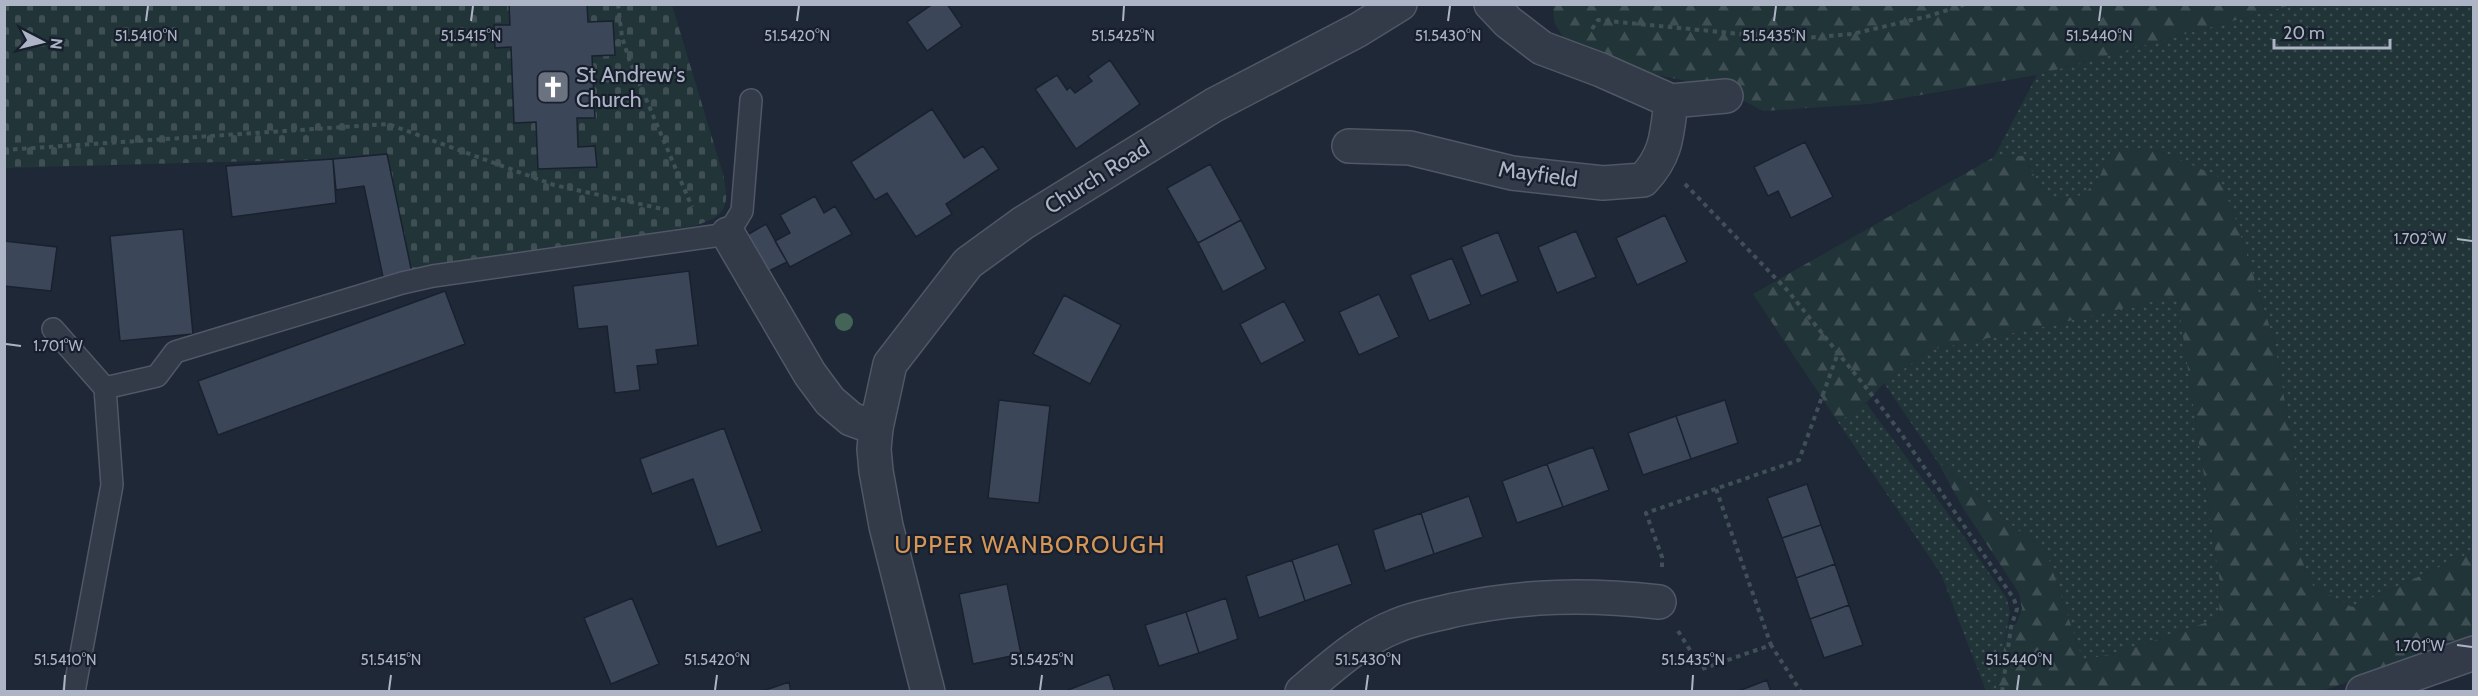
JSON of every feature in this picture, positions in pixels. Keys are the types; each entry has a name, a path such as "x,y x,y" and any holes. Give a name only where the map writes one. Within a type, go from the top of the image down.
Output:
{"street":[{"name":"Church Road","path":"928,692 886,526 876,471 874,449 876,428 890,364 968,263 1023,223 1214,105 1358,30 1400,4"},
{"path":"1491,4 1508,22 1542,48 1671,101 1726,96"},
{"path":"1658,165 1667,135 1671,101"},
{"name":"Mayfield","path":"1349,146 1410,148 1512,173 1603,183 1643,180 1658,165"},
{"path":"729,234 810,374 830,401 851,419 876,428"},
{"path":"1302,692 1368,641 1395,626 1430,616 1519,598 1603,596 1659,602"},
{"path":"2366,691 2474,653"}],"lane":[{"path":"105,388 157,376 175,352 402,283 433,276 729,234 742,210 751,100"},
{"path":"52,329 105,388 112,485 74,692"}],"path":[{"path":"618,4 622,37 689,202 702,223 729,234"},
{"path":"1570,58 1598,20 1792,39 1852,34 1966,4"},
{"path":"4,150 388,124 554,185 676,212"},
{"path":"1658,165 1692,190 1788,291 1900,432 2014,599 2017,609 2011,627 2002,692"},
{"path":"1771,645 1702,669 1659,602 1662,557 1646,513 1799,460 1838,353"},
{"path":"1716,489 1771,645 1801,692"}],"green space":[{"path":"1553,4 2291,5 2037,75 1869,104 1763,111 1700,84 1611,65 1564,39 1554,22"},
{"path":"4,5 672,5 723,174 726,202 723,209 713,219 693,226 412,273 387,154 333,159 5,168"},
{"path":"2291,5 2473,5 2473,552 2352,607 2313,586 2296,548 2296,465 2274,340 2233,212 2165,153 2132,147 2111,151 2099,178 2083,195 2057,200 2041,187 2023,156 1994,157 2037,75"},
{"path":"2132,147 2165,153 2219,177 2233,212 2274,340 2296,465 2296,547 2313,586 2352,607 2473,552 2473,635 2409,661 2322,691 1996,691 2008,626 2016,624 2022,609 2019,593 1963,508 1937,461 2020,532 2045,548 2083,661 2136,647 2219,618 2220,583 2177,296 1930,350 1884,383 1866,403 1838,422 1753,294 1994,157 2023,156 2041,187 2057,200 2083,195 2099,178 2111,151"},
{"path":"2177,295 2220,583 2219,618 2136,647 2083,661 2045,548 2020,532 1937,461 1884,383 1930,350 2038,328"},
{"path":"1866,403 1947,512 2007,599 2010,612 1996,691 1986,691 1941,574 1838,422"}],"building":[{"name":"St Andrew's Church","path":"509,4 587,4 588,22 613,21 615,55 592,56 595,118 577,118 578,147 595,146 597,167 538,169 536,122 514,123 511,47 495,48 494,25 510,25"},
{"path":"933,4 947,4 962,26 927,51 907,22"},
{"path":"1110,60 1140,104 1076,149 1035,89 1057,75 1067,90 1070,87 1075,93 1092,81 1088,76"},
{"path":"932,109 964,158 983,146 999,169 946,204 952,214 916,237 887,193 875,200 851,162"},
{"path":"1805,142 1833,197 1791,218 1778,191 1768,196 1754,167"},
{"path":"387,154 412,273 383,277 364,186 336,190 333,159"},
{"path":"333,159 336,203 232,217 226,166"},
{"path":"1210,164 1241,220 1198,243 1167,188"},
{"path":"815,196 824,213 835,206 852,234 790,267 775,241 790,233 780,215"},
{"path":"1665,215 1687,262 1637,285 1616,238"},
{"path":"1241,220 1266,269 1223,292 1198,243"},
{"path":"766,224 787,262 767,272 747,235"},
{"path":"183,229 193,334 120,341 110,236"},
{"path":"1576,231 1596,277 1557,293 1538,247"},
{"path":"1498,232 1518,281 1481,296 1461,247"},
{"path":"4,241 57,247 51,291 4,286"},
{"path":"1452,258 1471,304 1429,321 1410,275"},
{"path":"689,271 698,345 656,350 658,364 637,366 640,390 615,393 607,326 578,329 573,286"},
{"path":"445,291 465,344 218,435 198,381"},
{"path":"1379,294 1399,337 1359,355 1339,312"},
{"path":"1064,295 1121,325 1090,384 1033,354"},
{"path":"1284,301 1305,341 1261,364 1240,324"},
{"path":"999,400 1050,406 1039,503 988,498"},
{"path":"1725,400 1738,443 1691,459 1676,416"},
{"path":"1676,416 1691,459 1643,475 1628,433"},
{"path":"724,428 762,531 717,547 693,479 652,494 640,459"},
{"path":"1593,447 1609,490 1563,507 1547,464"},
{"path":"1547,464 1563,507 1517,523 1502,481"},
{"path":"1807,484 1821,525 1782,538 1767,498"},
{"path":"1469,496 1483,537 1434,554 1421,513"},
{"path":"1421,513 1434,554 1385,571 1373,530"},
{"path":"1821,525 1835,564 1796,578 1782,538"},
{"path":"1338,544 1352,584 1305,601 1292,560"},
{"path":"1292,560 1305,601 1259,618 1246,576"},
{"path":"1835,564 1849,605 1810,619 1796,578"},
{"path":"1007,584 1021,654 973,664 959,594"},
{"path":"632,598 659,664 611,684 584,618"},
{"path":"1226,598 1238,639 1199,653 1186,612"},
{"path":"1849,605 1863,645 1824,658 1810,619"},
{"path":"1186,612 1199,653 1159,666 1145,625"},
{"path":"1109,674 1115,692 1063,692"},
{"path":"1767,680 1771,692 1736,692"},
{"path":"789,682 791,692 760,692"}],"place":[{"name":"St Andrew's Church","path":"553,87"}],"district":[{"name":"UPPER WANBOROUGH","path":"1030,544"}]}
